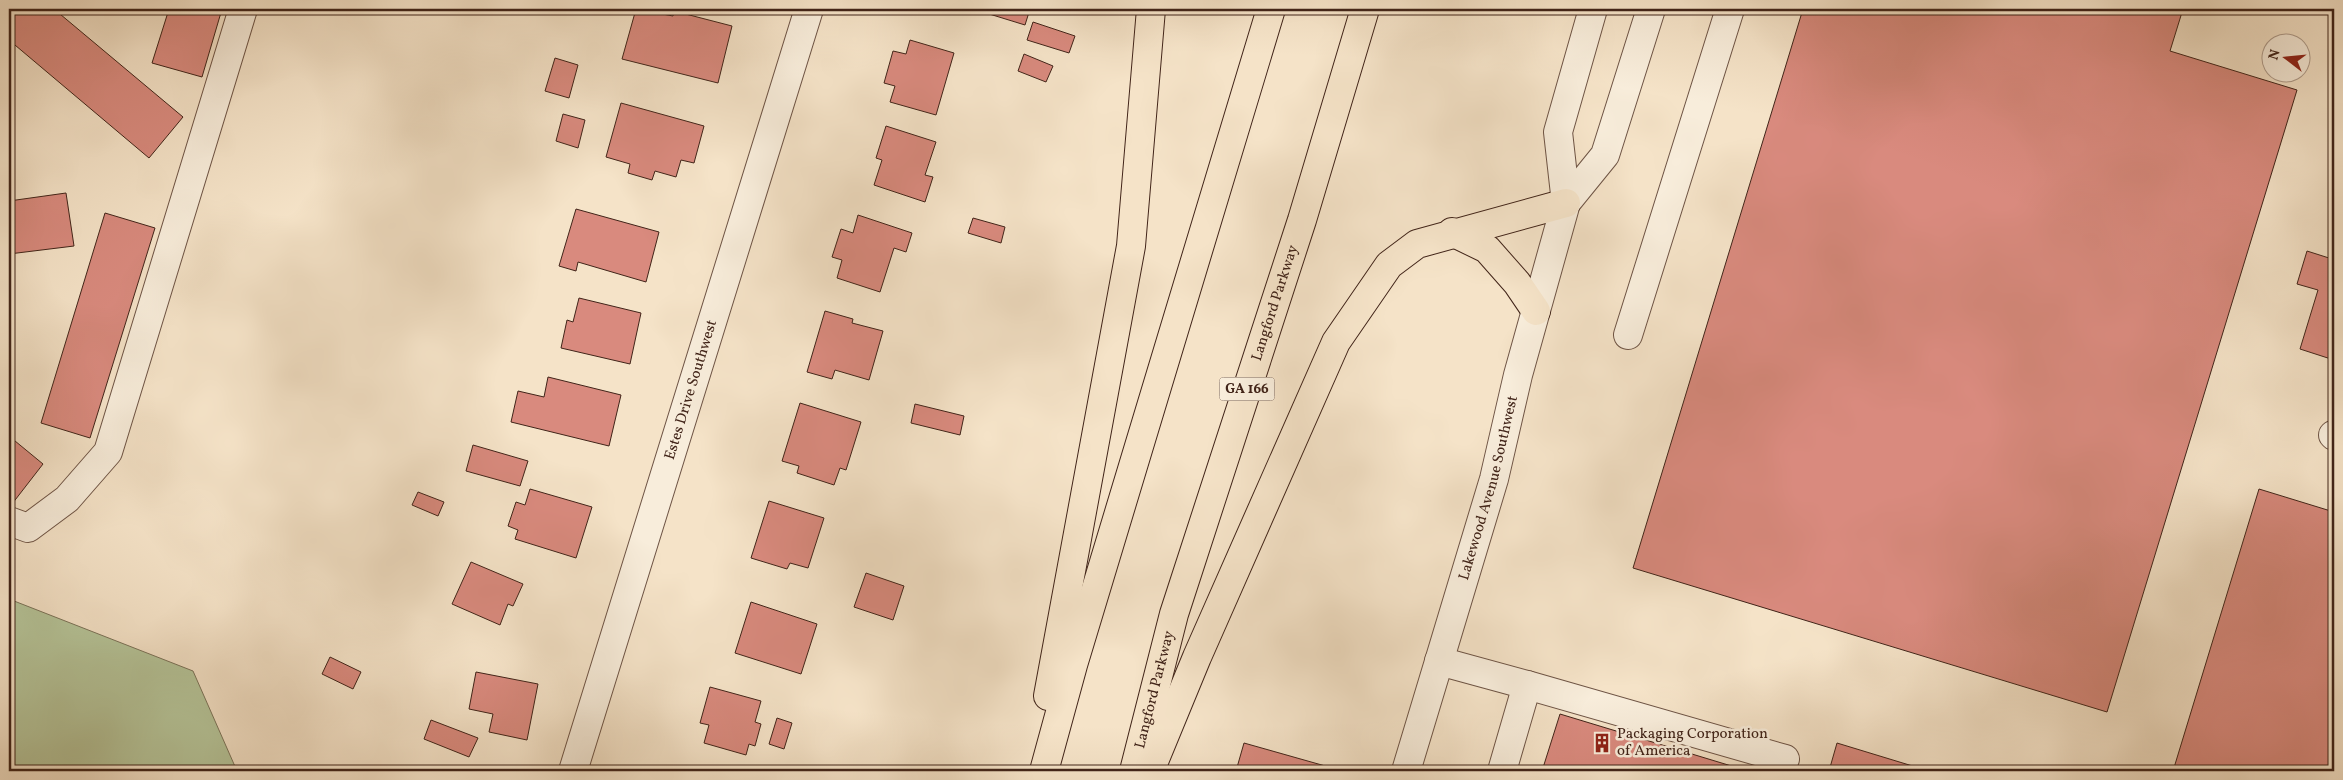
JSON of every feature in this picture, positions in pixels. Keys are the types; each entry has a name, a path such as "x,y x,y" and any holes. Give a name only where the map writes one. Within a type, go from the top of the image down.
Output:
{"highway":[{"path":"1034,771 1131,246 1151,9"},
{"path":"1044,771 1073,665 1271,9"},
{"name":"Langford Parkway","path":"1134,771 1174,614 1302,220 1365,9"},
{"path":"1150,771 1197,657 1336,342 1389,265 1417,244 1452,232 1566,203"},
{"path":"1452,232 1487,249 1517,283 1536,311"}],"street":[{"path":"9,521 28,528 68,499 108,452 243,9"},
{"name":"Estes Drive Southwest","path":"573,771 809,9"},
{"name":"Lakewood Avenue Southwest","path":"1406,771 1494,479 1518,374 1566,203 1558,132 1593,9"},
{"name":"Lakewood Avenue Southwest","path":"1566,203 1605,155 1650,9"},
{"path":"1628,335 1730,9"},
{"path":"1439,660 1785,759"},
{"path":"1502,771 1527,685"}],"green space":[{"path":"9,599 193,671 237,771 9,771"}],"building":[{"path":"9,9 54,9 183,117 149,158 9,40"},
{"path":"169,9 222,9 202,77 152,63"},
{"path":"636,9 673,16 674,11 732,26 718,83 622,59"},
{"path":"973,9 1030,9 1025,25"},
{"path":"1803,9 2183,9 2170,51 2260,79 2260,82 2271,82 2297,90 2107,712 1633,568"},
{"path":"1033,22 1075,36 1069,53 1027,40"},
{"path":"910,40 954,53 936,115 890,102 895,86 884,83 893,51 906,54"},
{"path":"1024,54 1053,66 1046,82 1018,71"},
{"path":"555,58 578,65 569,98 545,91"},
{"path":"621,103 704,126 694,163 681,160 676,177 655,171 652,180 628,173 630,164 606,157"},
{"path":"563,114 585,120 578,148 556,141"},
{"path":"886,126 936,142 925,175 933,177 925,202 874,185 882,160 876,158"},
{"path":"66,193 74,246 9,254 9,201"},
{"path":"576,209 659,232 646,282 578,262 576,271 559,266"},
{"path":"105,213 155,228 90,438 41,423"},
{"path":"858,215 912,233 906,252 894,248 880,292 837,278 842,260 832,257 841,229 853,233"},
{"path":"973,218 1005,227 1001,243 968,233"},
{"path":"2334,240 2334,360 2300,349 2318,290 2297,284 2307,251 2329,258"},
{"path":"579,298 641,313 630,364 561,348 567,320 573,322"},
{"path":"825,311 853,319 852,323 883,331 869,380 835,370 832,379 807,372"},
{"path":"548,377 621,395 609,446 511,422 518,391 544,397"},
{"path":"800,403 861,422 846,470 840,468 834,485 797,473 799,466 782,461"},
{"path":"915,404 964,416 960,435 911,423"},
{"path":"9,436 43,464 12,504 9,501"},
{"path":"473,445 528,461 520,486 466,471"},
{"path":"530,489 592,507 576,558 515,539 518,530 508,526 516,502 525,505"},
{"path":"2259,489 2334,512 2334,771 2173,771"},
{"path":"418,492 444,502 438,516 412,505"},
{"path":"769,501 824,518 808,568 790,563 787,569 751,558"},
{"path":"471,562 523,584 513,606 508,604 500,625 452,604"},
{"path":"866,573 904,586 893,620 854,607"},
{"path":"751,602 817,624 801,674 735,653"},
{"path":"330,657 361,672 353,689 322,674"},
{"path":"476,672 538,684 527,740 489,732 493,714 469,709"},
{"path":"710,687 761,701 755,722 761,724 755,746 749,744 746,755 704,743 709,725 700,723"},
{"name":"Packaging Corporation of America","path":"1560,714 1748,771 1542,771"},
{"path":"777,718 792,723 784,749 769,744"},
{"path":"431,720 478,738 469,757 424,739"},
{"path":"1244,743 1343,771 1236,771"},
{"path":"1837,743 1929,771 1829,771"}],"place":[{"name":"Packaging Corporation of America","path":"1602,743"}]}
